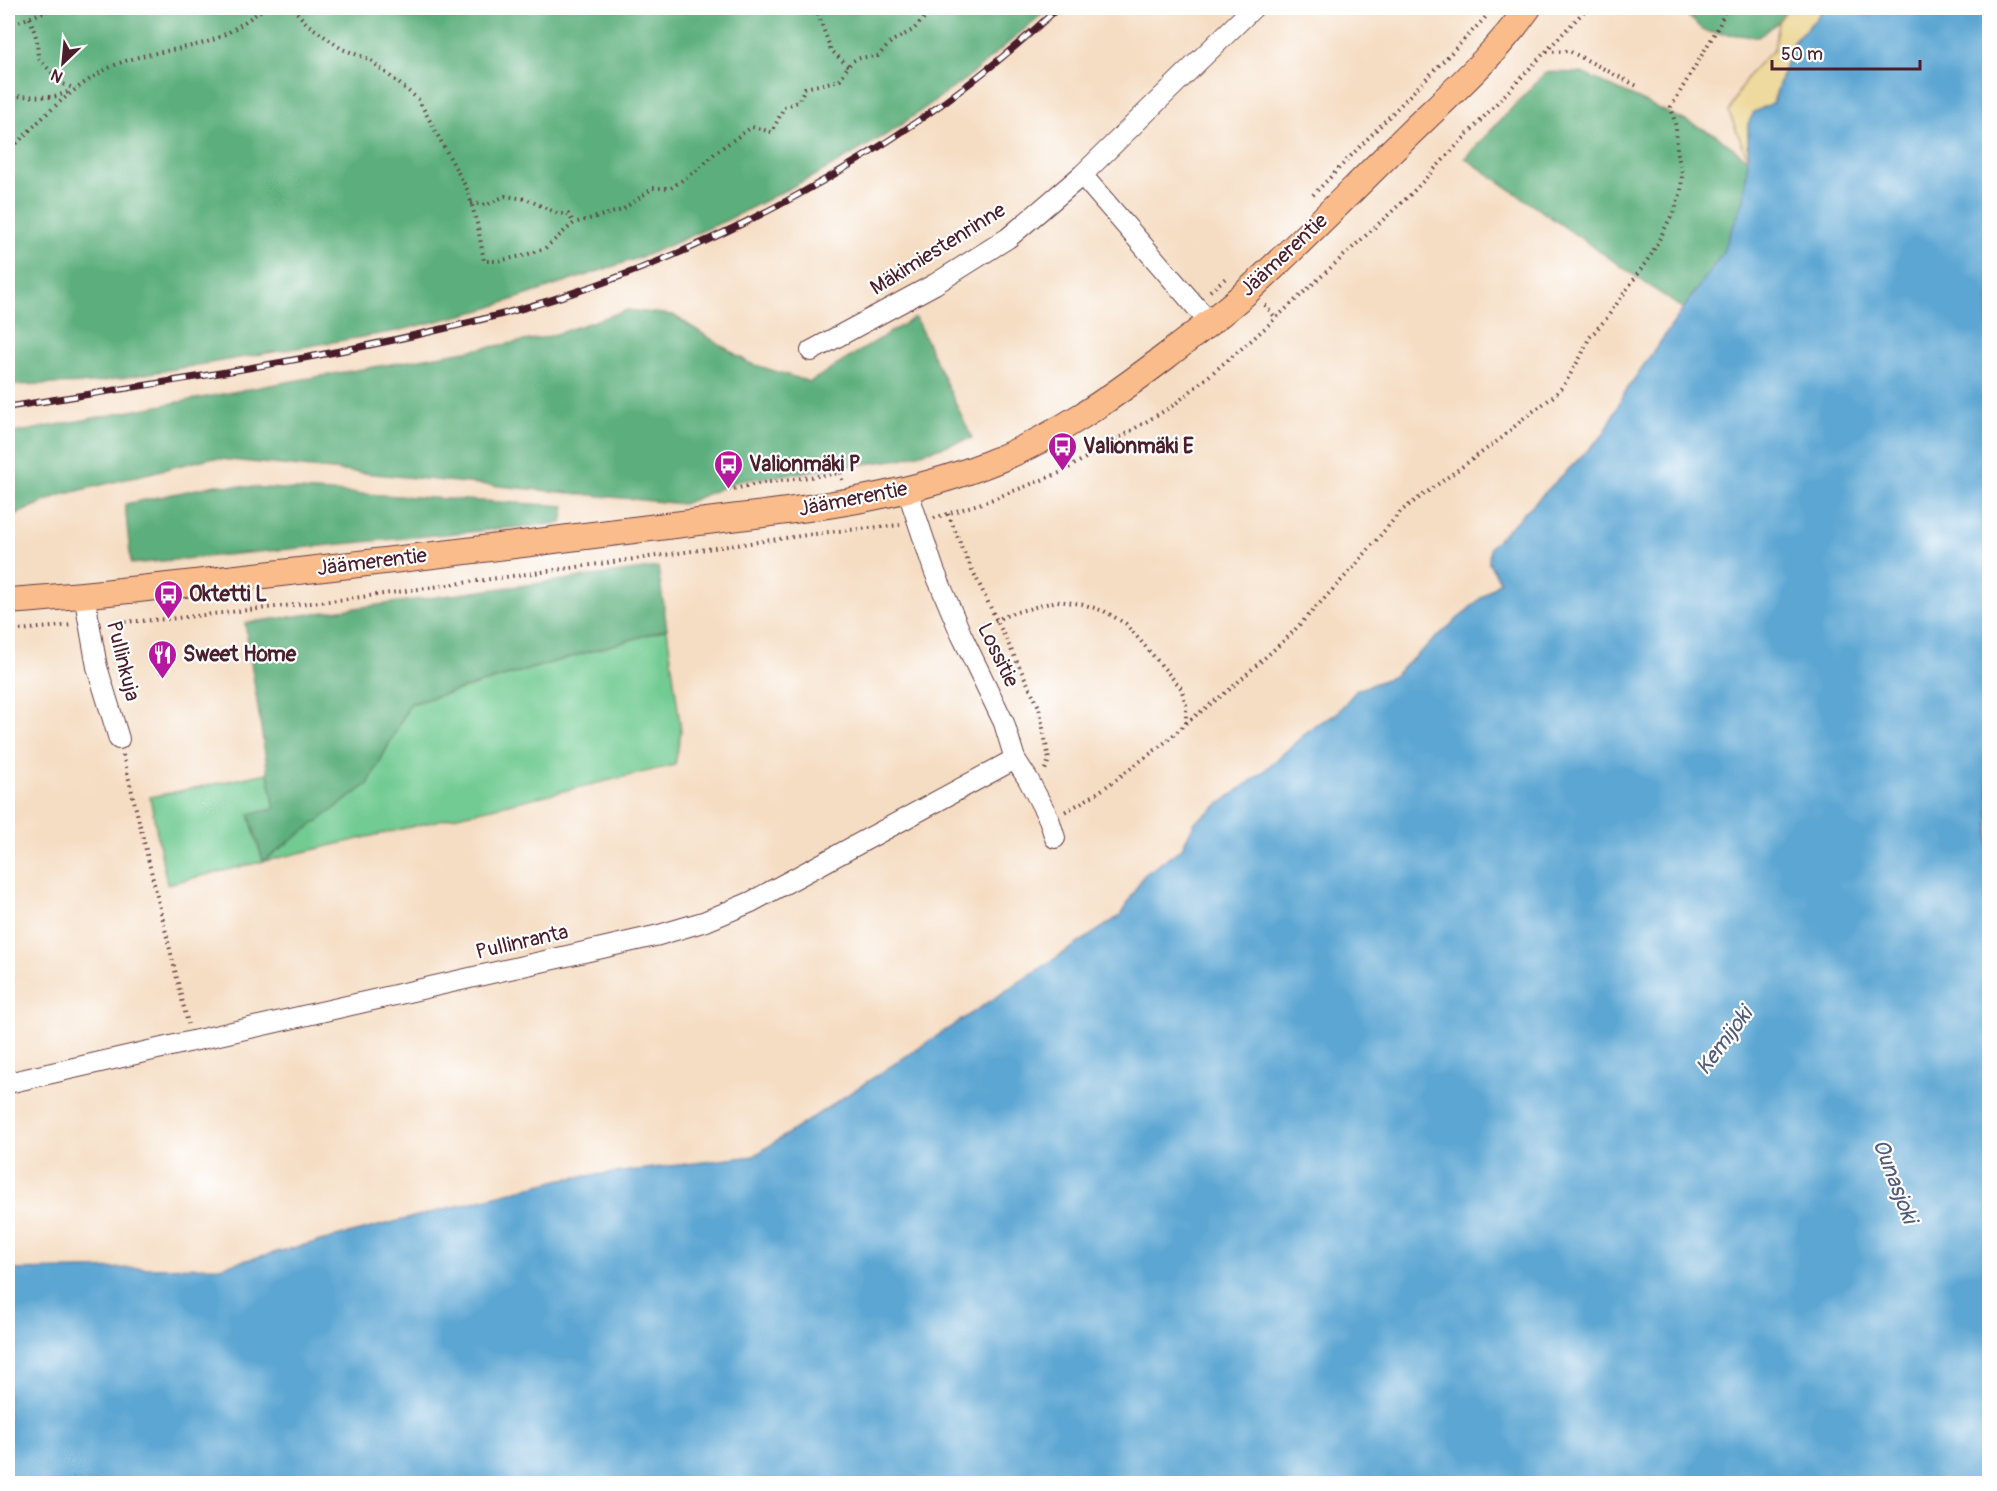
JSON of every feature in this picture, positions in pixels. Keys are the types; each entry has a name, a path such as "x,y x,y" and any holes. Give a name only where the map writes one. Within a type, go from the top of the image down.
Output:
{"main road":[{"name":"Jäämerentie","path":"8,601 397,560 790,511 859,500 942,481 992,463 1039,441 1095,408 1202,314 1251,288 1483,59 1516,25 1528,8"}],"street":[{"name":"Mäkimiestenrinne","path":"811,351 935,284 1008,238 1082,175 1253,8"},
{"path":"1082,175 1202,314"},
{"name":"Lossitie","path":"907,489 934,570 961,634 1004,723 1015,759 1028,779 1052,829"},
{"name":"Pullinkuja","path":"84,594 100,681 119,739"},
{"name":"Pullinranta","path":"8,1083 659,935 706,921 751,902 1015,759"}],"path":[{"path":"40,8 43,13"},
{"path":"8,27 54,8"},
{"path":"8,152 53,106 104,70 159,51 212,40 239,26 265,8"},
{"path":"292,8 307,24 342,49 369,59 418,99 468,190 484,261 497,261 544,249 574,223 622,210 653,188 671,188 752,127 772,132 784,107 798,102 805,88 840,80 856,58 878,56 892,41 913,30 934,8"},
{"path":"816,8 831,50 848,66"},
{"path":"1306,201 1484,20 1493,8"},
{"path":"1052,829 1160,748 1185,723 1228,690 1287,638 1329,595 1401,511 1503,437 1554,396 1564,385 1589,338 1606,319 1662,236 1675,209 1681,192 1682,174 1671,107 1719,26 1726,8"},
{"path":"30,18 37,40 38,58 63,84 75,89"},
{"path":"1546,52 1569,51 1639,87"},
{"path":"8,99 10,96 54,97 75,89"},
{"path":"471,203 487,205 505,196 526,199 559,214 568,214 574,223"},
{"path":"1202,314 1234,271"},
{"path":"948,514 966,557 1039,707 1049,760 1044,771 1028,779"},
{"path":"8,631 168,619 347,598 829,531 901,525"},
{"path":"961,634 996,619 1057,601 1082,604 1104,611 1126,624 1180,688 1186,705 1185,723"},
{"path":"119,739 192,1041"}],"green space":[{"path":"8,8 1049,8 967,78 889,133 821,172 727,220 647,255 482,310 397,331 92,383 8,385"},
{"path":"1679,8 1788,8 1778,22 1758,37 1706,32"},
{"path":"1546,72 1582,73 1714,134 1748,159 1744,200 1722,254 1683,309 1465,158"},
{"path":"627,310 673,315 749,363 810,382 915,317 972,438 901,459 738,481 683,504 210,458 57,496 8,518 8,434 547,337"},
{"path":"216,485 565,506 562,523 131,564 125,504"},
{"path":"658,567 667,629 410,704 368,784 263,861 249,814 275,809 245,623"},
{"path":"667,629 681,731 675,765 167,884 150,797 268,773 275,809 249,814 263,861 368,784 410,704"}],"sand":[{"path":"1788,8 1822,8 1817,18 1793,42 1773,103 1748,125 1748,159 1729,112 1747,78 1774,50 1778,22"}],"water":[{"path":"1822,8 1989,8 1989,1483 8,1483 8,1270 219,1267 562,1179 754,1156 1120,916 1144,875 1182,848 1195,822 1263,772 1315,725 1335,715 1357,690 1392,677 1500,581 1489,563 1490,547 1604,434 1625,392 1722,254 1744,200 1748,159 1748,124 1754,112 1773,103 1793,42 1817,18"}],"railway":[{"path":"8,407 255,367 438,330 499,315 575,292 650,264 725,232 797,195 867,154 935,109 998,60 1058,8"}],"place":[{"name":"Valionmäki E","path":"1062,472"},
{"name":"Valionmäki P","path":"728,490"},
{"name":"Oktetti L","path":"168,620"},
{"name":"Sweet Home","path":"162,680"}],"water label":[{"name":"Kemijoki","path":"1724,1041"},
{"name":"Ounasjoki","path":"1895,1181"}]}
